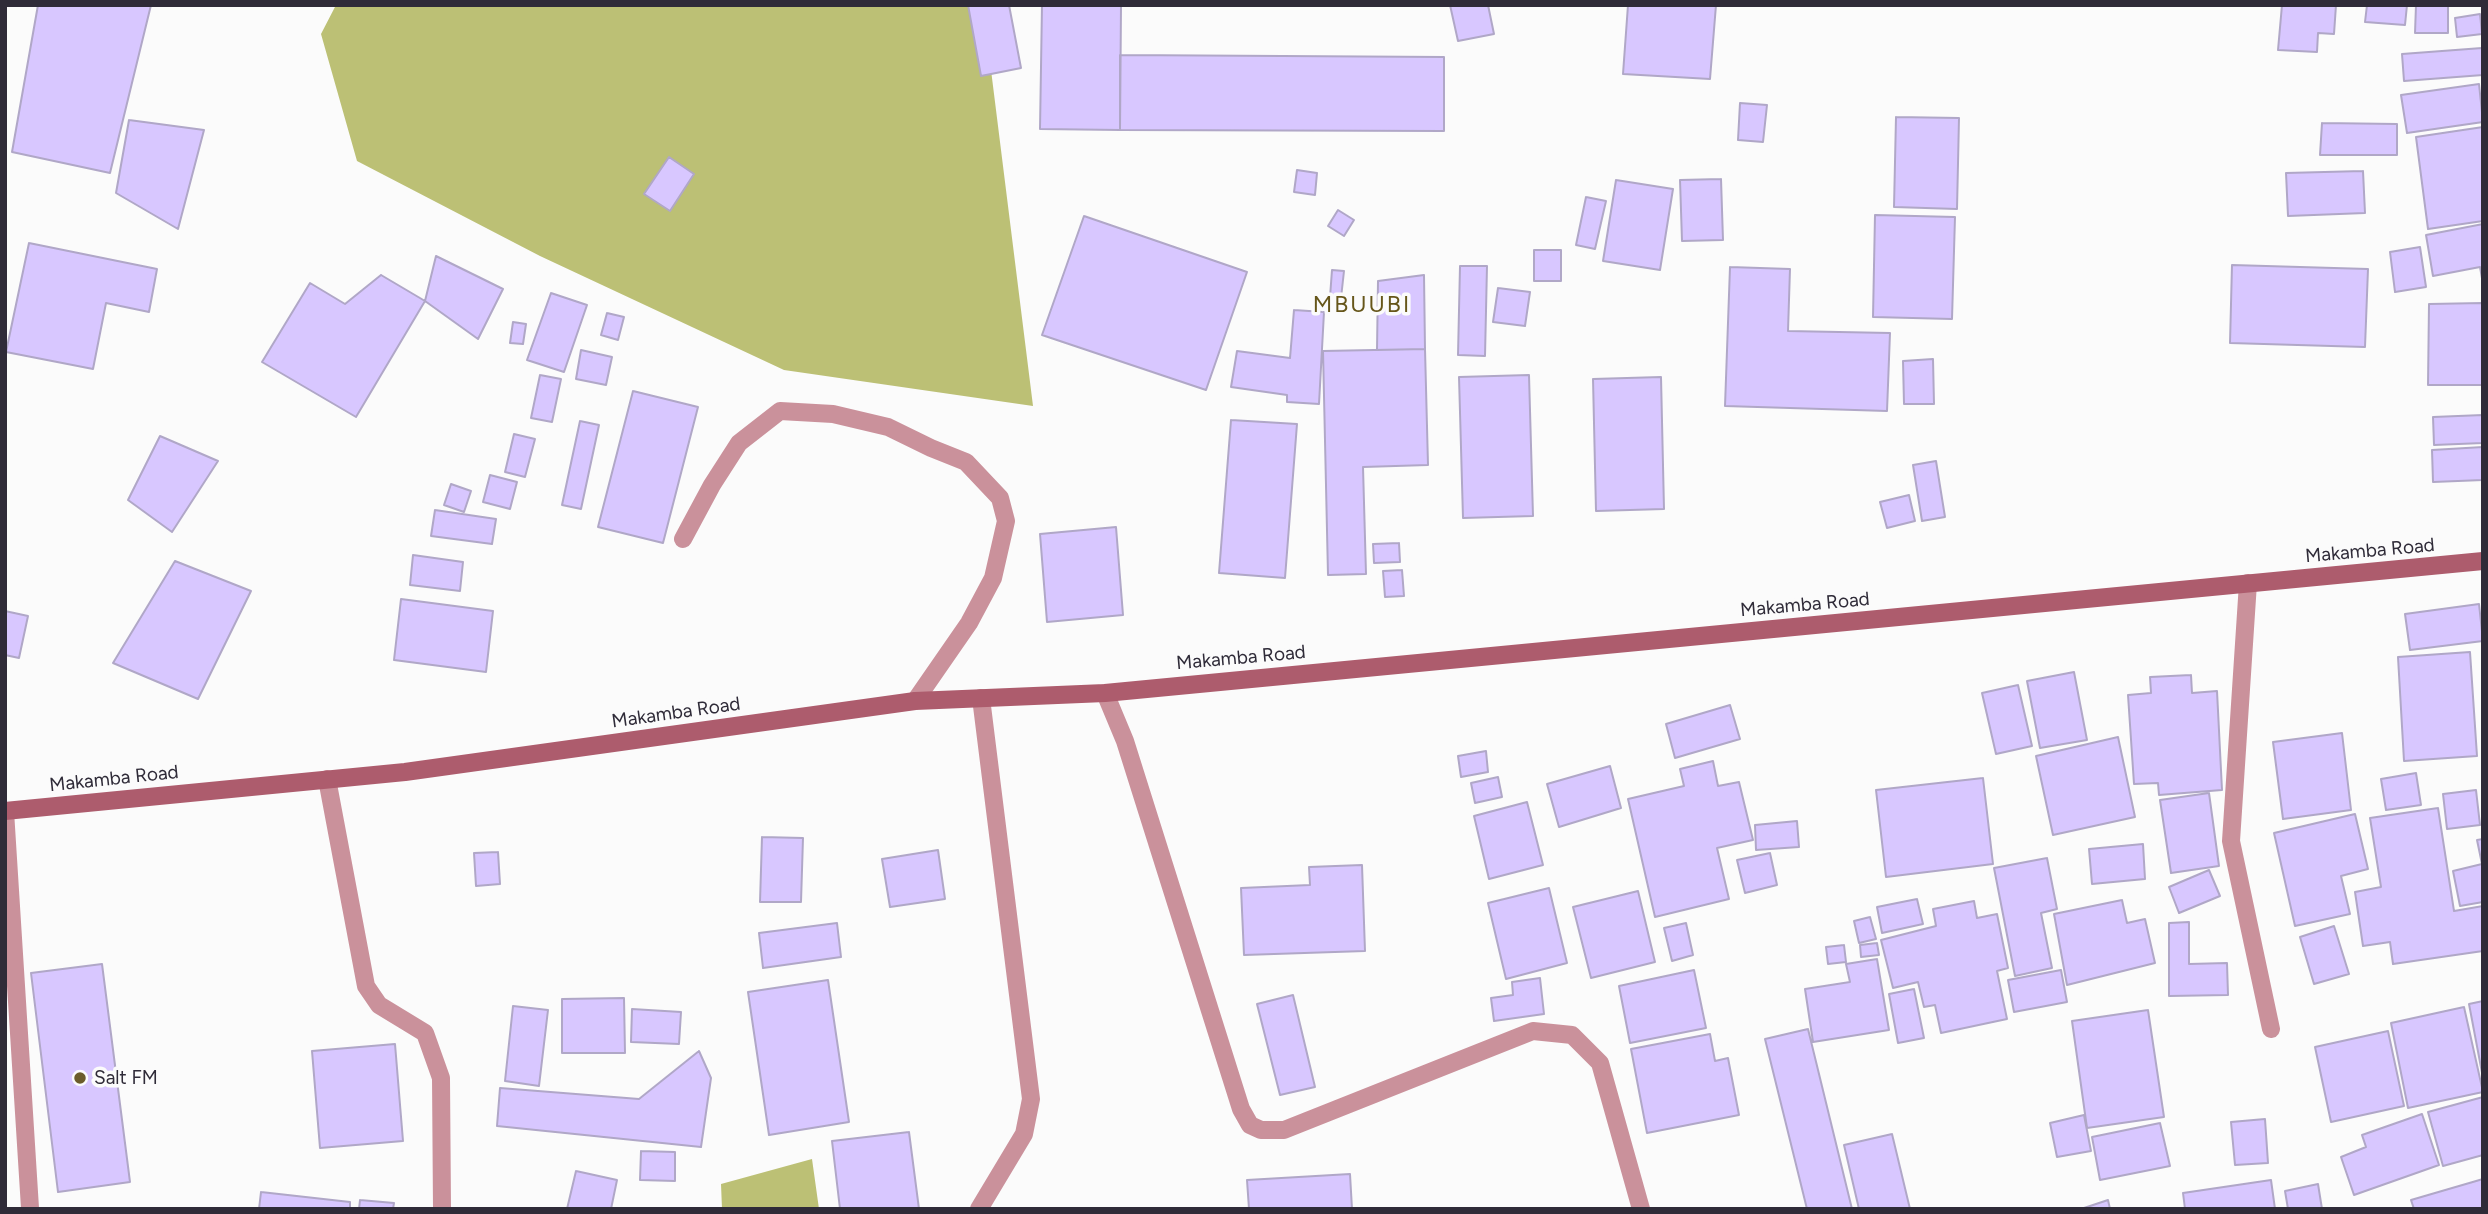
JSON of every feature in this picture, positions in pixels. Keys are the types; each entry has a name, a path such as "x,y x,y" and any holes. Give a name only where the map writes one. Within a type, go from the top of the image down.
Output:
{"street":[{"path":"683,539 712,485 739,443 780,411 832,414 888,427 966,462 1000,498 1006,521 993,578 969,623 915,701"},
{"name":"Makamba Road","path":"5,811 405,772 915,701 1105,692 2483,561"},
{"path":"2248,583 2231,841 2271,1029"},
{"path":"1105,692 1125,741 1241,1109 1250,1125 1261,1130 1284,1130 1533,1031 1572,1035 1600,1063 1641,1209"},
{"path":"979,1209 1024,1134 1031,1099 982,698"},
{"path":"327,779 366,986 379,1005 425,1033 441,1078 442,1209"},
{"path":"5,811 30,1208"}],"green space":[{"path":"336,5 978,5 990,62 1033,406 784,370 540,256 357,161 321,34"},
{"path":"812,1159 819,1209 722,1209 721,1184"}],"building":[{"path":"38,5 151,5 110,173 12,152"},
{"path":"968,5 1009,5 1021,68 981,76"},
{"path":"1042,5 1121,5 1120,130 1040,129"},
{"path":"1450,5 1488,5 1494,34 1458,41"},
{"path":"1628,5 1716,5 1710,79 1623,74"},
{"path":"2282,5 2336,5 2334,34 2318,33 2317,52 2278,50"},
{"path":"2367,5 2407,5 2405,25 2365,22"},
{"path":"2416,5 2448,5 2448,33 2415,33"},
{"path":"2480,14 2482,34 2457,37 2455,18"},
{"path":"2482,48 2483,75 2404,81 2402,54"},
{"path":"1120,55 1444,57 1444,131 1120,130"},
{"path":"2479,84 2483,122 2407,133 2401,95"},
{"path":"1740,103 1767,105 1763,142 1738,140"},
{"path":"1896,117 1959,118 1957,209 1894,207"},
{"path":"129,120 204,130 178,229 116,193"},
{"path":"2322,123 2397,124 2397,155 2320,155"},
{"path":"2483,127 2483,221 2428,229 2416,137"},
{"path":"669,157 694,174 670,211 644,194"},
{"path":"1297,170 1317,173 1315,195 1294,192"},
{"path":"2363,171 2365,213 2288,216 2286,173"},
{"path":"1721,179 1723,240 1682,241 1680,180"},
{"path":"1616,180 1673,189 1660,270 1603,261"},
{"path":"1586,197 1606,201 1595,249 1576,245"},
{"path":"1338,210 1354,220 1344,236 1328,226"},
{"path":"1875,215 1955,217 1952,319 1873,317"},
{"path":"1084,216 1247,272 1206,390 1042,335"},
{"path":"2483,224 2483,284 2480,267 2433,276 2426,235"},
{"path":"29,243 157,269 149,312 106,303 93,369 6,352"},
{"path":"2420,247 2426,287 2395,292 2390,252"},
{"path":"1534,250 1561,250 1561,281 1534,281"},
{"path":"436,256 503,289 478,339 425,301"},
{"path":"2232,265 2368,269 2365,347 2230,343"},
{"path":"1460,266 1487,266 1485,356 1458,355"},
{"path":"1730,267 1790,269 1788,331 1890,333 1887,411 1725,406"},
{"path":"1332,270 1344,271 1341,298 1330,297"},
{"path":"381,275 425,301 356,417 262,362 310,283 345,304"},
{"path":"1424,275 1425,349 1377,350 1378,281"},
{"path":"1498,288 1530,292 1525,326 1493,322"},
{"path":"551,293 587,305 564,372 527,360"},
{"path":"2483,303 2483,385 2428,385 2429,304"},
{"path":"1294,310 1324,312 1319,404 1287,402 1287,395 1231,387 1237,351 1290,358"},
{"path":"607,313 624,317 618,340 601,335"},
{"path":"513,322 526,324 523,344 510,343"},
{"path":"1425,349 1428,465 1363,467 1366,574 1328,575 1323,351"},
{"path":"581,350 612,357 606,385 576,379"},
{"path":"1933,359 1934,404 1904,404 1903,361"},
{"path":"540,375 561,379 552,422 531,418"},
{"path":"1529,375 1533,516 1463,518 1459,377"},
{"path":"1661,377 1664,509 1596,511 1593,379"},
{"path":"633,391 698,407 663,543 598,527"},
{"path":"2483,415 2483,443 2434,445 2433,417"},
{"path":"1231,420 1297,424 1285,578 1219,573"},
{"path":"580,421 599,425 581,509 562,505"},
{"path":"514,434 535,439 525,477 505,472"},
{"path":"160,436 218,461 172,532 128,500"},
{"path":"2483,447 2483,480 2433,482 2432,450"},
{"path":"1936,461 1945,517 1922,521 1913,465"},
{"path":"490,475 517,482 510,509 483,502"},
{"path":"451,484 471,491 464,512 444,505"},
{"path":"1909,495 1915,521 1887,528 1880,502"},
{"path":"435,510 496,519 492,544 431,536"},
{"path":"1116,527 1123,615 1047,622 1040,534"},
{"path":"1399,543 1400,562 1374,563 1373,544"},
{"path":"413,555 463,562 460,591 410,585"},
{"path":"175,561 251,591 198,699 113,663"},
{"path":"1402,570 1404,596 1385,597 1383,571"},
{"path":"401,599 493,611 486,672 394,660"},
{"path":"2479,604 2483,641 2410,650 2405,614"},
{"path":"5,611 28,616 19,658 5,655"},
{"path":"2470,652 2477,756 2404,761 2398,657"},
{"path":"2074,672 2087,740 2040,748 2027,681"},
{"path":"2191,675 2192,693 2217,691 2222,790 2159,795 2158,783 2134,784 2128,695 2151,693 2150,677"},
{"path":"2018,685 2032,746 1996,754 1982,693"},
{"path":"1730,705 1740,739 1675,758 1666,724"},
{"path":"2342,733 2351,810 2283,819 2273,742"},
{"path":"2118,737 2135,817 2053,835 2036,756"},
{"path":"1486,751 1488,772 1461,777 1458,756"},
{"path":"1713,761 1718,786 1739,782 1753,840 1717,848 1729,899 1655,917 1628,799 1684,786 1680,769"},
{"path":"1610,766 1621,808 1559,827 1547,784"},
{"path":"2416,773 2421,805 2386,810 2381,779"},
{"path":"1498,777 1502,797 1475,803 1471,783"},
{"path":"1983,778 1993,864 1886,877 1876,790"},
{"path":"2476,790 2480,825 2447,829 2443,794"},
{"path":"2209,793 2219,866 2171,873 2160,800"},
{"path":"1527,802 1543,865 1489,879 1474,816"},
{"path":"2438,808 2454,911 2483,906 2483,951 2393,964 2390,942 2363,946 2355,892 2381,887 2370,818"},
{"path":"2355,814 2368,869 2341,876 2350,914 2295,926 2274,833"},
{"path":"1797,821 1799,847 1756,850 1755,825"},
{"path":"762,837 803,838 801,902 760,902"},
{"path":"2483,839 2483,902 2460,906 2453,871 2482,864 2477,840"},
{"path":"2143,844 2145,879 2092,884 2089,849"},
{"path":"938,850 945,899 890,907 882,859"},
{"path":"498,852 500,884 476,886 474,853"},
{"path":"1770,853 1777,885 1745,893 1737,860"},
{"path":"2047,858 2057,909 2041,913 2052,968 2015,976 1994,868"},
{"path":"1362,865 1365,951 1244,955 1241,888 1310,885 1309,867"},
{"path":"2209,870 2220,896 2179,913 2169,887"},
{"path":"1549,888 1567,963 1506,979 1488,903"},
{"path":"1638,891 1655,962 1591,978 1573,907"},
{"path":"1917,899 1923,924 1882,933 1877,907"},
{"path":"2122,900 2127,923 2145,919 2155,963 2067,985 2054,914"},
{"path":"1974,901 1977,918 1997,914 2008,968 1997,971 2007,1019 1941,1033 1935,1005 1924,1007 1918,982 1893,988 1881,940 1936,926 1933,909"},
{"path":"1870,917 1876,939 1859,943 1854,921"},
{"path":"2189,922 2189,964 2227,963 2228,995 2169,996 2169,923"},
{"path":"837,923 841,957 763,968 759,933"},
{"path":"1686,923 1693,955 1672,961 1664,928"},
{"path":"2334,926 2349,974 2314,984 2300,937"},
{"path":"1877,943 1879,955 1861,957 1860,945"},
{"path":"1844,945 1846,962 1828,964 1826,947"},
{"path":"1877,959 1889,1030 1813,1042 1805,989 1850,982 1846,964"},
{"name":"Salt FM","path":"102,964 130,1182 58,1192 31,973"},
{"path":"1694,970 1706,1028 1630,1043 1619,986"},
{"path":"2061,970 2067,1002 2014,1012 2008,980"},
{"path":"1540,978 1544,1014 1494,1021 1491,998 1513,995 1512,982"},
{"path":"828,980 849,1122 769,1135 748,992"},
{"path":"1914,989 1924,1038 1898,1043 1889,994"},
{"path":"1293,995 1315,1087 1280,1095 1257,1004"},
{"path":"624,998 625,1053 562,1053 562,999"},
{"path":"2483,1001 2483,1078 2469,1004"},
{"path":"513,1006 548,1010 539,1086 505,1081"},
{"path":"2464,1007 2483,1092 2408,1108 2391,1023"},
{"path":"632,1009 681,1012 679,1044 631,1042"},
{"path":"2148,1010 2164,1117 2087,1128 2072,1021"},
{"path":"1808,1029 1852,1209 1807,1209 1765,1039"},
{"path":"2388,1031 2404,1106 2331,1122 2315,1047"},
{"path":"1710,1034 1715,1061 1728,1058 1739,1115 1647,1133 1631,1049"},
{"path":"395,1044 403,1141 320,1148 312,1051"},
{"path":"699,1051 711,1078 701,1147 497,1126 500,1088 639,1099"},
{"path":"2483,1097 2483,1155 2443,1166 2428,1112"},
{"path":"2422,1114 2439,1165 2354,1195 2341,1157 2366,1147 2362,1135"},
{"path":"2084,1115 2091,1151 2057,1157 2050,1123"},
{"path":"2265,1119 2268,1163 2235,1165 2231,1122"},
{"path":"2160,1123 2170,1166 2100,1180 2092,1137"},
{"path":"909,1132 919,1209 840,1209 832,1141"},
{"path":"1892,1134 1910,1209 1859,1209 1844,1145"},
{"path":"641,1151 675,1152 675,1181 640,1180"},
{"path":"576,1171 617,1180 611,1209 567,1209"},
{"path":"1350,1174 1352,1209 1249,1209 1247,1180"},
{"path":"2483,1179 2483,1209 2414,1209 2411,1200"},
{"path":"2271,1180 2275,1209 2185,1209 2183,1193"},
{"path":"2318,1184 2322,1209 2288,1209 2285,1191"},
{"path":"261,1192 350,1202 350,1209 259,1209"},
{"path":"360,1200 394,1203 393,1209 359,1209"},
{"path":"2108,1200 2110,1209 2081,1209"}],"place":[{"name":"Salt FM","path":"80,1078"}],"district":[{"name":"MBUUBI","path":"1362,305"}]}
